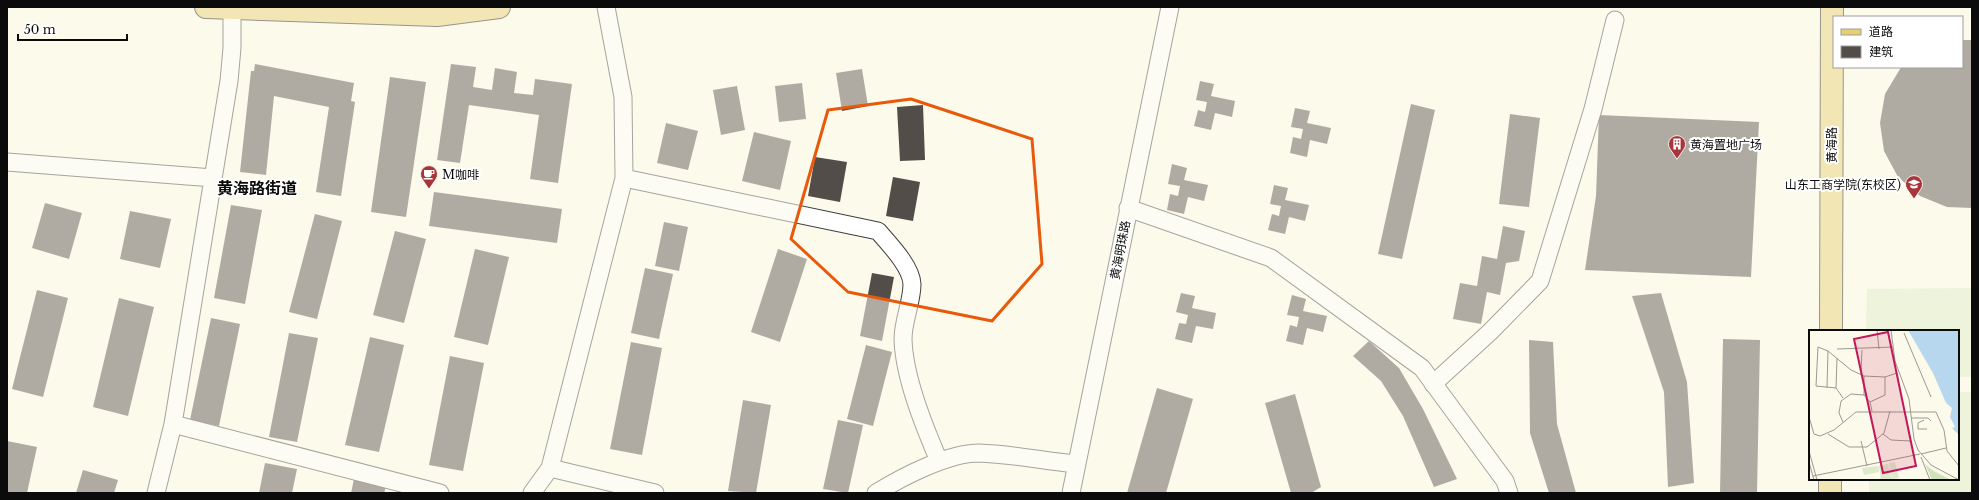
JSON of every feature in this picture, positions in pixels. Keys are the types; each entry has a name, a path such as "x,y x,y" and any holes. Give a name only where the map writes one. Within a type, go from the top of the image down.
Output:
{"main road":[{"path":"206,7 437,15 499,7"},
{"name":"黄海路","path":"1831,330 1832,7"},
{"path":"1830,480 1830,493"}],"street":[{"path":"532,493 550,468 624,178 623,97 606,7"},
{"name":"黄海明珠路","path":"1070,493 1170,7"},
{"path":"156,493 173,424 229,81 232,48 232,8"},
{"path":"1433,384 1490,332 1540,281 1593,108 1615,20"},
{"path":"7,162 213,178"},
{"path":"624,178 878,231 903,261 912,283 903,338 909,371 923,424 939,461"},
{"path":"1128,208 1271,258 1422,368 1505,481 1509,493"},
{"path":"173,424 440,493"},
{"path":"876,493 888,485 939,461 977,453 1076,464"},
{"path":"550,468 655,493"}],"highlighted area":[{"path":"911,99 1032,139 1042,264 992,321 848,292 791,239 828,110"}],"green space":[{"path":"1972,288 1972,377 1959,377 1959,330 1866,330 1867,289"},
{"path":"1959,392 1972,392 1972,493 1869,493 1869,480 1959,480"}],"building":[{"path":"1963,40 1972,40 1972,208 1947,207 1920,196 1898,177 1884,151 1880,123 1885,94 1900,69 1963,68"},
{"path":"255,64 354,83 351,101 355,102 341,196 316,192 329,107 274,96 266,175 240,172 251,71 254,71"},
{"path":"451,64 476,67 473,87 492,90 495,68 517,72 514,93 533,95 535,79 572,84 558,183 530,179 539,115 469,105 460,163 437,160"},
{"path":"862,69 868,106 842,111 836,73"},
{"path":"390,77 426,82 406,217 371,212"},
{"path":"1200,81 1214,84 1211,96 1235,101 1232,117 1215,113 1211,130 1194,126 1198,110 1205,112 1207,102 1196,100"},
{"path":"802,83 806,119 779,122 775,86"},
{"path":"737,86 745,130 721,135 713,90"},
{"path":"1411,104 1435,110 1402,259 1378,254"},
{"path":"923,105 925,160 900,161 897,107"},
{"path":"1295,108 1310,111 1307,123 1331,128 1327,144 1310,140 1307,157 1290,153 1293,137 1301,139 1303,129 1291,127"},
{"path":"1510,114 1540,118 1529,207 1499,204"},
{"name":"黄海置地广场","path":"1599,115 1759,122 1751,277 1585,270 1596,196"},
{"path":"666,123 698,131 688,170 657,163"},
{"path":"754,132 791,141 780,190 742,181"},
{"path":"815,157 847,162 840,202 808,196"},
{"path":"1172,164 1187,168 1184,180 1208,185 1204,201 1188,197 1184,214 1167,210 1170,194 1178,196 1180,186 1168,184"},
{"path":"893,177 920,182 913,221 886,216"},
{"path":"1274,185 1288,188 1285,200 1309,205 1305,221 1289,217 1285,234 1268,230 1272,214 1279,216 1281,206 1270,204"},
{"path":"434,192 562,209 557,243 429,226"},
{"path":"45,203 82,213 69,259 32,248"},
{"path":"231,205 262,210 245,304 214,298"},
{"path":"130,211 171,219 160,268 120,259"},
{"path":"315,214 342,221 317,319 289,312"},
{"path":"664,222 688,227 679,271 655,266"},
{"path":"1503,226 1525,231 1519,261 1506,263 1500,295 1487,292 1481,324 1453,319 1460,283 1477,286 1482,256 1497,259"},
{"path":"395,231 426,239 404,323 373,315"},
{"path":"475,249 509,257 488,345 454,337"},
{"path":"778,249 807,259 780,342 751,332"},
{"path":"645,268 673,274 659,339 631,333"},
{"path":"872,273 894,277 882,341 860,336"},
{"path":"37,290 68,298 43,397 12,389"},
{"path":"1181,293 1195,296 1192,308 1216,313 1213,329 1196,326 1192,343 1175,339 1179,323 1186,324 1188,315 1176,312"},
{"path":"1661,293 1687,382 1694,483 1668,487 1664,392 1632,296"},
{"path":"1292,295 1306,299 1303,311 1327,316 1323,332 1307,328 1303,345 1286,341 1290,325 1297,327 1299,317 1287,315"},
{"path":"119,298 154,307 128,416 93,407"},
{"path":"211,318 240,324 219,426 190,420"},
{"path":"289,333 318,338 297,442 269,437"},
{"path":"370,337 404,345 379,452 345,445"},
{"path":"1723,339 1760,340 1757,493 1720,493"},
{"path":"1529,340 1553,342 1557,424 1576,493 1549,493 1530,433"},
{"path":"1369,341 1399,368 1423,409 1457,479 1434,487 1403,416 1381,381 1353,356"},
{"path":"631,342 662,348 642,455 610,449"},
{"path":"866,345 892,352 873,426 847,419"},
{"path":"450,356 484,363 463,471 429,465"},
{"path":"1157,388 1193,399 1166,493 1127,493"},
{"path":"1295,394 1321,487 1311,493 1291,493 1265,403"},
{"path":"743,400 771,405 756,493 728,491"},
{"path":"838,420 863,425 848,493 823,489"},
{"path":"7,441 37,447 27,493 7,493"},
{"path":"265,463 297,469 292,493 259,493"},
{"path":"83,470 118,480 114,493 76,493"},
{"path":"354,479 386,487 384,493 351,493"}],"place":[{"name":"黄海置地广场","path":"1677,159"},
{"name":"M咖啡","path":"429,189"},
{"name":"山东工商学院(东校区)","path":"1914,199"}],"district":[{"name":"黄海路街道","path":"257,188"}]}
